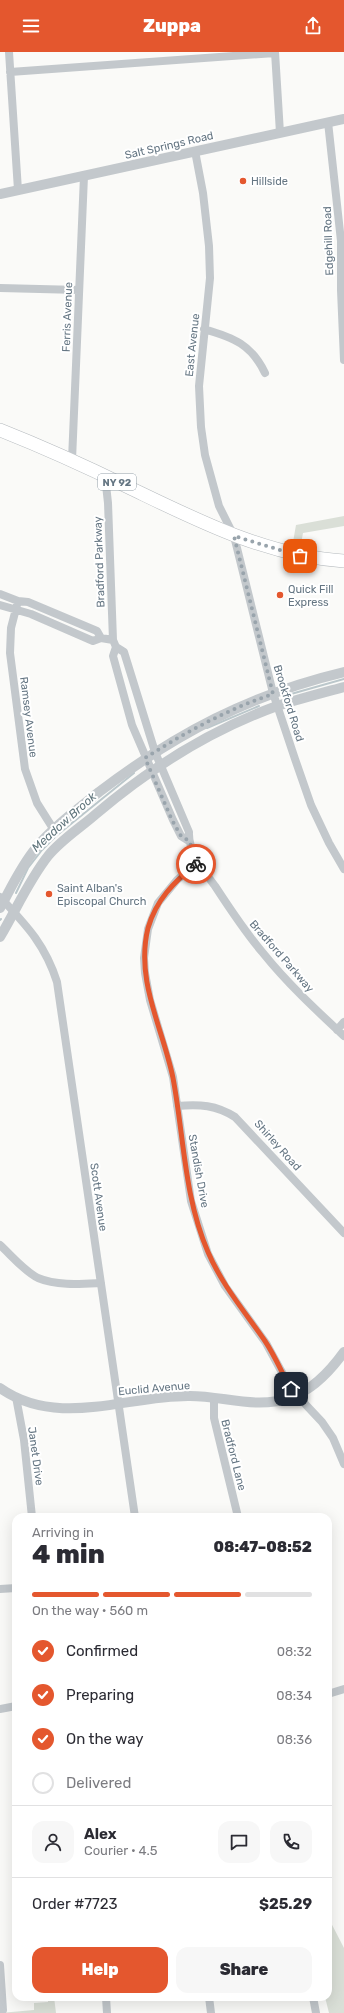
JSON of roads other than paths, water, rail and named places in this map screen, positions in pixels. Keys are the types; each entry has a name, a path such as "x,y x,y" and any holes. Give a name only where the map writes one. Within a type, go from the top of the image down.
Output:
{"main road":[{"name":"NY 92","path":"0,430 72,460 204,524 234,536 300,556 344,561"}],"street":[{"path":"8,52 18,190"},
{"path":"10,72 275,53 280,133"},
{"name":"Salt Springs Road","path":"0,194 344,119"},
{"name":"Edgehill Road","path":"328,122 341,241 340,290 344,360"},
{"name":"East Avenue","path":"195,151 203,193 209,246 210,278 199,386 201,427 204,455 219,506 234,536"},
{"name":"Ferris Avenue","path":"72,460 84,176"},
{"path":"0,288 79,290"},
{"path":"204,329 225,335 248,348 258,359 265,373"},
{"name":"Bradford Parkway","path":"105,476 108,503 114,644 113,656 122,693 145,758 172,820 181,836 189,841"},
{"name":"Brookford Road","path":"234,536 273,694 312,805 329,843 344,869"},
{"path":"0,594 18,601 28,602 97,630 101,638 114,644"},
{"name":"Ramsey Avenue","path":"18,601 11,628 10,653 25,769 37,803 54,830"},
{"path":"0,605 15,611 31,614 93,641 101,638"},
{"name":"Bradford Parkway","path":"114,644 124,652 155,752 189,832 189,841 198,862 239,923 264,955 344,1036"},
{"path":"1,902 36,848 54,830 84,804 145,758 235,708 273,694 344,672"},
{"path":"0,937 35,876 49,856 123,791 161,765 202,741 247,719 277,706 344,687"},
{"name":"Standish Drive","path":"198,862 177,880 158,903 148,929 144,958 144,973 150,1000 172,1076 191,1201 208,1254 225,1286 266,1343 291,1389 322,1422 333,1438 344,1464"},
{"name":"Scott Avenue","path":"1,902 14,913 40,943 51,963 57,982 134,1513"},
{"path":"337,1030 344,1022"},
{"name":"Shirley Road","path":"177,1106 211,1106 223,1110 235,1117 344,1233"},
{"path":"0,1245 30,1273 39,1278 71,1283 100,1283"},
{"name":"Euclid Avenue","path":"0,1388 16,1397 42,1406 68,1409 189,1396 241,1402 267,1403 297,1395 319,1381 344,1352"},
{"name":"Janet Drive","path":"16,1397 24,1440 32,1513"},
{"name":"Bradford Lane","path":"214,1398 214,1418 237,1513"},
{"path":"0,1589 12,1588"},
{"path":"332,1693 344,1689"},
{"path":"0,1708 12,1706"},
{"path":"0,1965 3,2010"},
{"path":"106,2001 107,2013"},
{"path":"210,2001 211,2013"},
{"path":"314,2001 316,2013"}],"waterway":[{"name":"Meadow Brook","path":"291,694 344,679"},
{"name":"Meadow Brook","path":"207,728 259,706"},
{"name":"Meadow Brook","path":"16,893 28,868 42,850 56,836 134,773"}],"place":[{"name":"Hillside","path":"243,181"},
{"name":"Quick Fill Express","path":"280,595"},
{"name":"Saint Alban's Episcopal Church","path":"49,894"}]}
